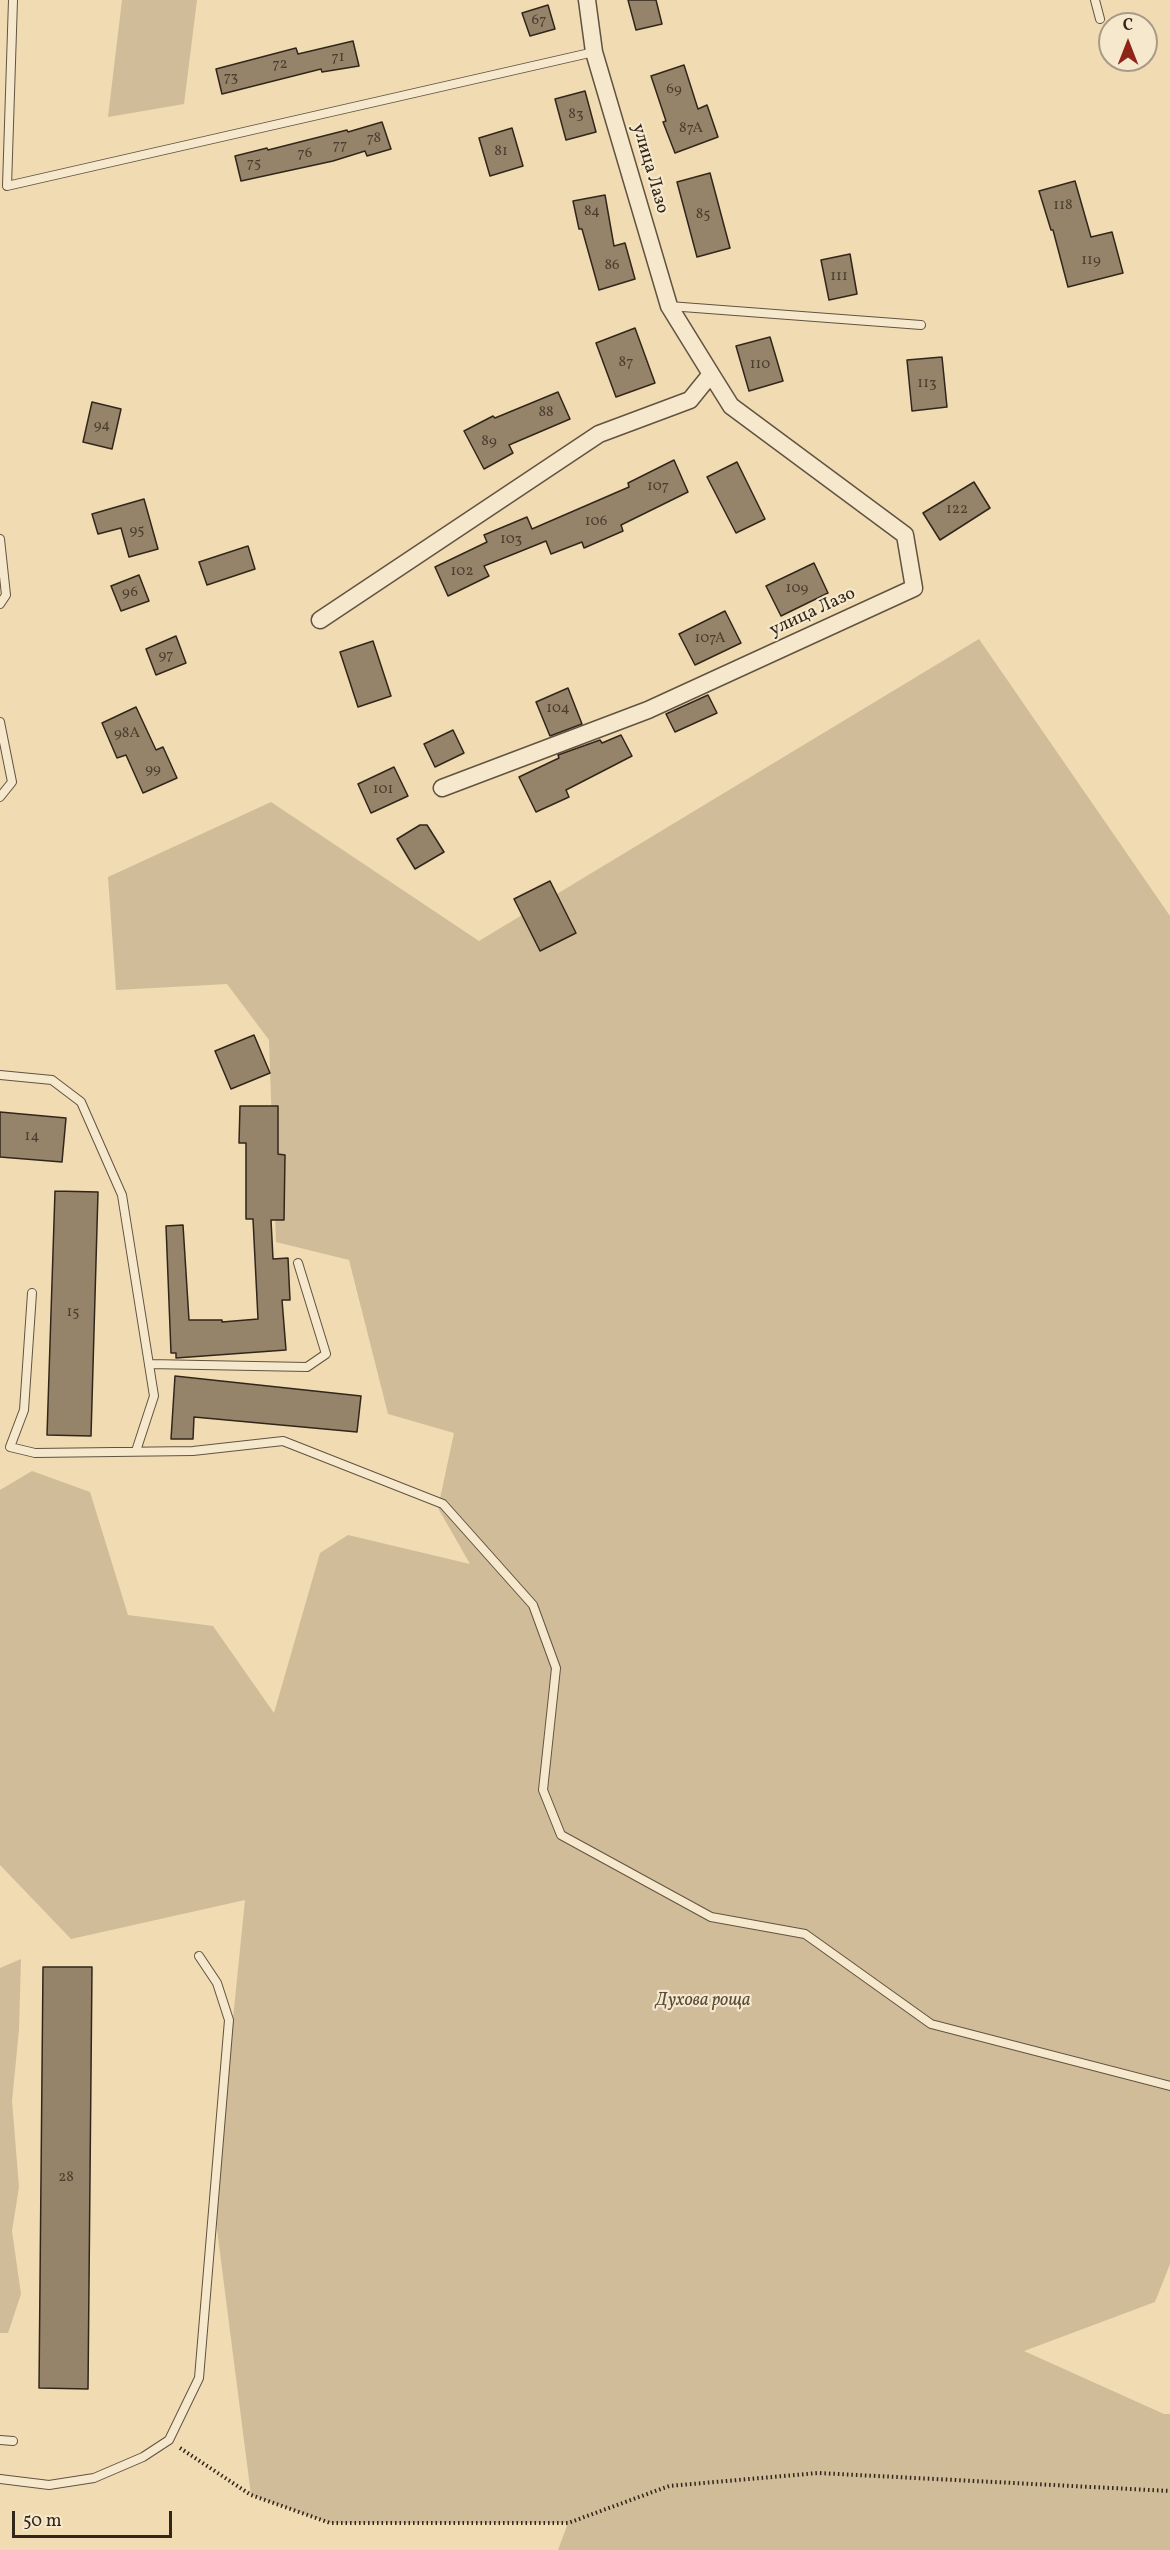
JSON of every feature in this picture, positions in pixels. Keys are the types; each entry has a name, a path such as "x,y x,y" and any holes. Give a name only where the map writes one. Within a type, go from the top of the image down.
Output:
{"street":[{"name":"улица Лазо","path":"442,788 648,710 914,588 905,535 731,406 669,306 594,52 587,0"},
{"path":"320,620 599,434 690,400 711,374"}],"lane":[{"path":"13,0 7,186 594,52"},
{"path":"669,306 921,325"},
{"path":"0,538 6,595 0,604"},
{"path":"0,722 12,782 0,797"},
{"path":"0,1075 52,1080 81,1102 122,1195 154,1396 136,1450"},
{"path":"149,1364 307,1367 326,1354 298,1263"},
{"path":"10,1447 24,1410 32,1293"},
{"path":"0,1446 35,1453 193,1451 283,1441 444,1504 533,1605 556,1668 543,1790 561,1835 711,1917 805,1934 931,2024 1170,2086"},
{"path":"0,2479 49,2485 94,2478 143,2457 169,2440 199,2378 229,2020 217,1983 199,1956"},
{"path":"0,2440 13,2441"}],"path":[{"path":"169,2440 251,2495 330,2523 568,2523 669,2486 818,2473 1170,2491"}],"green space":[{"path":"122,0 197,0 184,104 108,117"},
{"name":"Духова роща","path":"979,639 1170,916 1170,2264 1155,2302 1024,2351 1164,2414 1170,2414 1170,2550 558,2550 568,2523 330,2523 251,2495 214,2206 245,1900 71,1939 0,1865 0,1490 32,1471 90,1492 128,1615 213,1626 274,1713 320,1553 348,1535 470,1564 438,1508 454,1433 388,1414 349,1260 276,1242 269,1040 227,984 116,990 108,877 271,802 479,941"},
{"path":"21,1959 19,2030 12,2101 19,2187 12,2231 21,2294 8,2333 0,2333 0,1968"}],"building":[{"path":"628,0 656,0 662,24 636,30"},
{"path":"548,5 555,29 530,36 522,13"},
{"path":"353,41 359,66 322,72 321,69 222,94 216,69 296,48 298,54"},
{"path":"684,65 698,109 707,105 718,137 675,153 663,122 666,121 651,76"},
{"path":"585,91 596,132 566,140 555,99"},
{"path":"382,122 391,149 367,156 365,151 333,161 241,181 235,156 347,130 348,132"},
{"path":"512,128 523,166 490,176 479,138"},
{"path":"710,173 730,248 697,257 677,182"},
{"path":"1075,181 1091,237 1112,232 1123,273 1068,287 1053,230 1051,230 1039,191"},
{"path":"605,195 614,246 625,243 635,279 599,290 582,229 579,229 573,201"},
{"path":"850,254 857,294 829,300 821,260"},
{"path":"635,328 655,383 616,397 596,343"},
{"path":"770,337 783,381 749,391 736,346"},
{"path":"942,357 947,407 912,411 907,360"},
{"path":"558,392 570,419 509,445 513,453 484,469 464,431 493,416 495,418"},
{"path":"92,402 121,409 112,449 83,442"},
{"path":"674,460 688,492 621,525 623,531 584,548 582,542 551,554 546,541 484,566 489,576 448,596 435,567 487,542 484,535 527,517 532,529 629,487 628,483"},
{"path":"737,462 765,519 736,533 707,477"},
{"path":"974,482 990,508 940,540 923,513"},
{"path":"144,499 158,549 129,557 121,528 98,534 92,514"},
{"path":"248,546 255,569 207,585 199,562"},
{"path":"814,563 828,593 781,616 766,586"},
{"path":"139,575 149,601 121,611 111,586"},
{"path":"725,611 741,643 695,665 679,634"},
{"path":"176,636 186,663 156,675 146,649"},
{"path":"373,641 391,696 358,707 340,652"},
{"path":"568,688 582,724 550,736 536,702"},
{"path":"708,695 717,713 675,732 666,714"},
{"path":"136,707 156,750 163,747 177,778 143,793 126,755 117,758 102,723"},
{"path":"453,730 464,753 435,767 424,744"},
{"path":"621,735 632,756 566,790 569,797 536,812 519,777 559,758 558,755 600,740 602,743"},
{"path":"394,767 408,796 371,813 358,784"},
{"path":"420,825 427,825 444,852 415,869 397,839"},
{"path":"550,881 576,933 540,951 514,899"},
{"path":"254,1035 270,1073 231,1089 215,1051"},
{"path":"240,1106 278,1106 278,1154 285,1155 284,1220 271,1220 273,1259 288,1258 290,1300 282,1300 286,1350 176,1358 176,1353 171,1353 166,1226 183,1225 189,1320 222,1320 222,1322 258,1319 253,1219 246,1219 246,1143 239,1143"},
{"path":"0,1112 66,1118 62,1162 0,1157"},
{"path":"55,1191 98,1192 91,1436 47,1435"},
{"path":"175,1376 361,1396 357,1432 194,1417 193,1439 171,1439"},
{"path":"43,1967 92,1967 88,2389 39,2388"}]}
